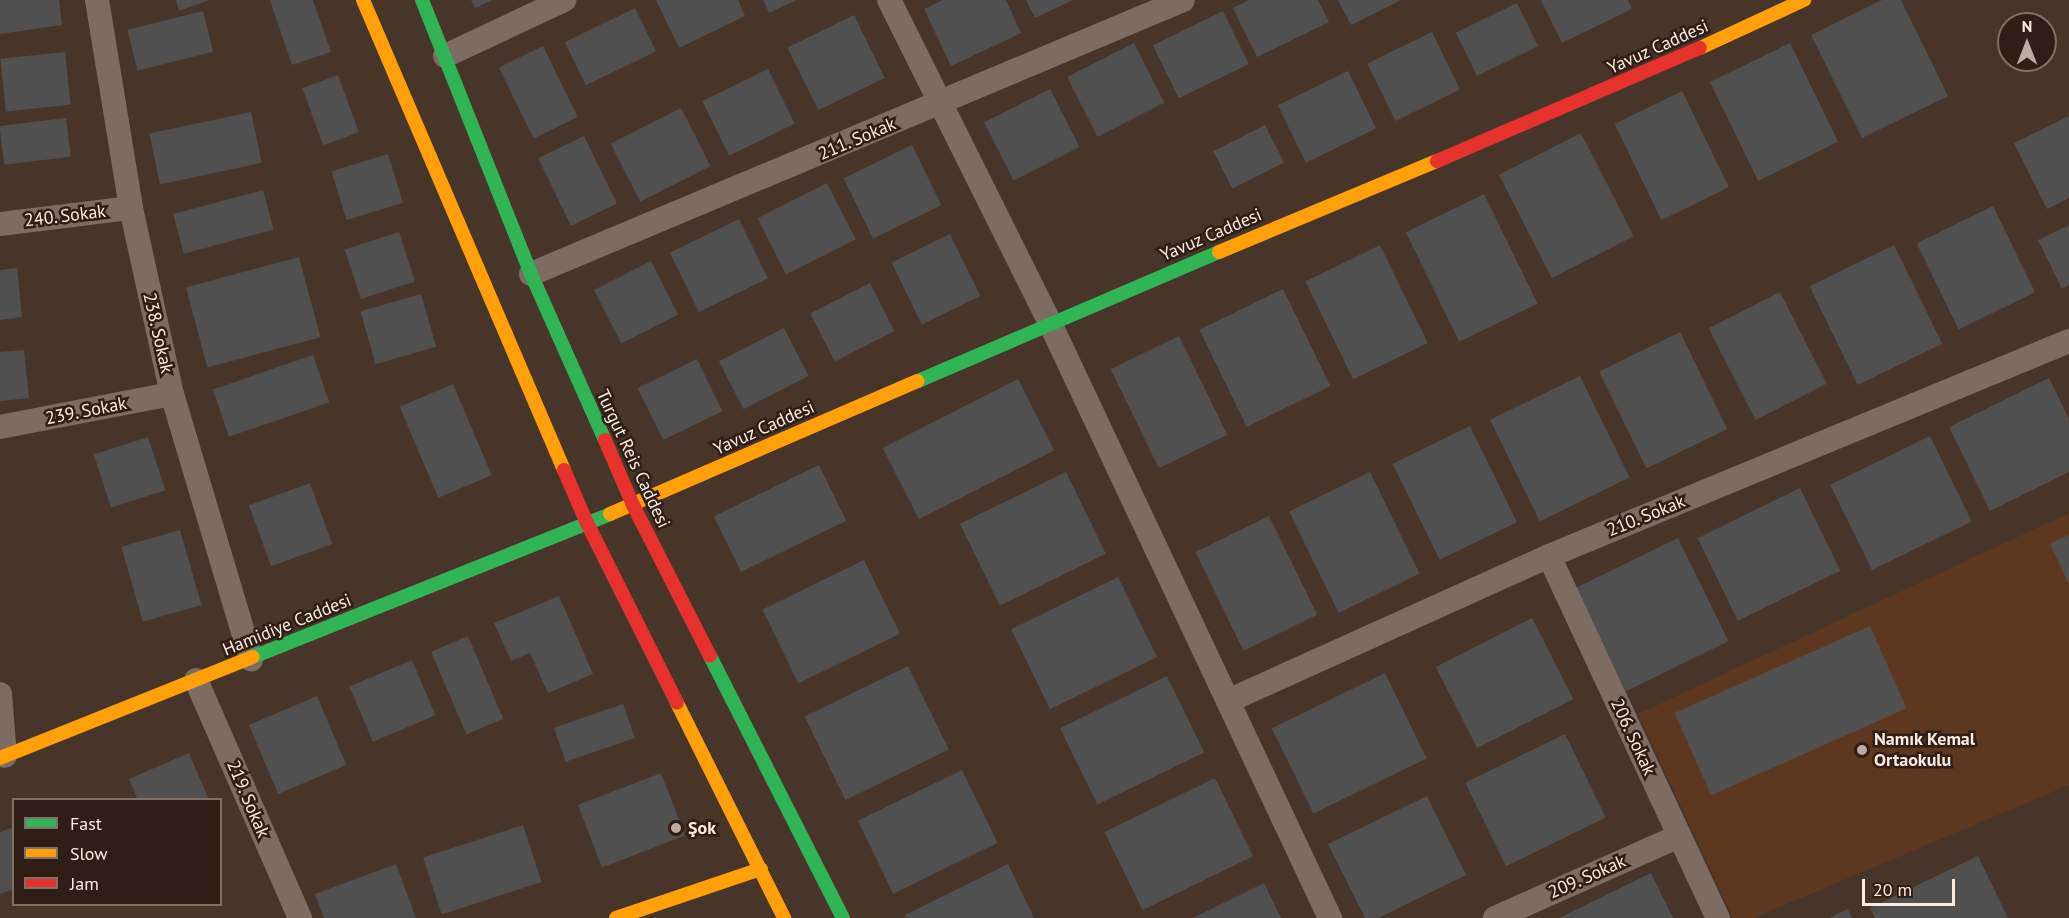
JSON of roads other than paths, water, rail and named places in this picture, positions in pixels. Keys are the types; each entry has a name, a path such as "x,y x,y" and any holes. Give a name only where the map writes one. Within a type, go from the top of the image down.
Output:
{"street":[{"name":"238. Sokak","path":"97,0 131,208 172,394 251,659"},
{"path":"363,0 586,521 784,918"},
{"name":"Turgut Reis Caddesi","path":"422,0 531,274 633,505 843,918"},
{"path":"445,56 564,0"},
{"path":"889,0 939,105 1050,322 1330,918"},
{"name":"211. Sokak","path":"531,274 939,105 1183,0"},
{"name":"Yavuz Caddesi","path":"586,521 633,505 1050,322 1625,82 1804,0"},
{"name":"240. Sokak","path":"0,224 131,208"},
{"name":"210. Sokak","path":"1228,701 1549,556 2069,341"},
{"name":"239. Sokak","path":"0,427 172,394"},
{"name":"Hamidiye Caddesi","path":"2,757 251,659 586,521"},
{"name":"206. Sokak","path":"1549,556 1718,918"},
{"name":"219. Sokak","path":"196,680 300,918"},
{"path":"0,694 2,757"},
{"name":"209. Sokak","path":"1495,918 1679,836"},
{"path":"616,918 761,870"}],"place":[{"name":"Namık Kemal Ortaokulu","path":"1862,750"},
{"name":"Şok","path":"676,828"}]}
